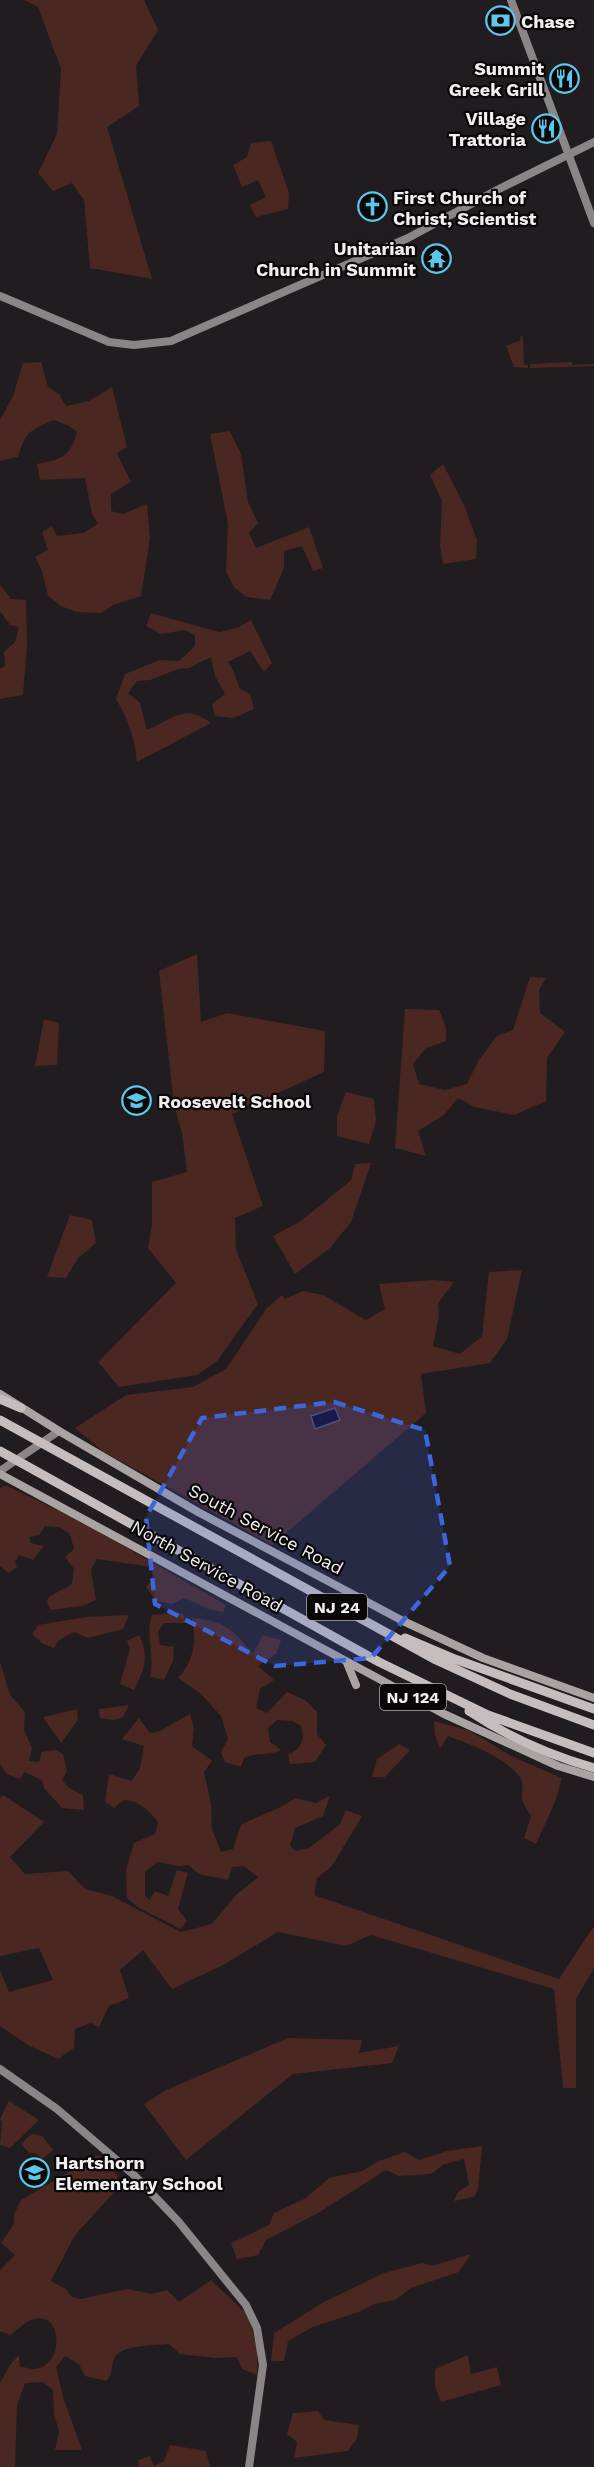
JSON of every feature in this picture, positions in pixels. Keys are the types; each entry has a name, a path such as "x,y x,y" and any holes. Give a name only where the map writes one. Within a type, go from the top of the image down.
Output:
{"highway":[{"path":"0,1399 21,1408"},
{"name":"NJ 24","path":"0,1420 349,1614 473,1679 594,1725"},
{"name":"NJ 24","path":"0,1451 379,1662 445,1695 511,1723 594,1753"},
{"path":"349,1614 452,1658 594,1709"},
{"path":"445,1695 486,1722 525,1743 594,1768"}],"main road":[{"name":"South Service Road","path":"0,1394 198,1512 429,1634 483,1658 594,1698"},
{"name":"North Service Road","path":"2,1470 347,1663 516,1747 558,1766 594,1777"},
{"path":"347,1663 356,1685"}],"street":[{"path":"511,0 594,223"},
{"path":"0,296 109,342 134,345 171,341 408,238 594,142"},
{"path":"2,1470 59,1431"},
{"path":"0,2069 57,2109 134,2175 178,2221 246,2305 257,2328 262,2365 249,2467"}],"highlighted area":[{"path":"334,1402 425,1430 450,1566 371,1658 275,1666 155,1604 146,1517 202,1418"}],"shaded area":[{"path":"24,0 144,0 158,30 136,66 139,106 107,127 152,279 90,268 84,200 72,183 53,191 38,173 57,134 61,69 38,7"},
{"path":"271,141 289,193 288,209 256,217 250,205 266,197 258,180 242,187 233,165 247,157 251,143"},
{"path":"520,336 523,337 524,365 528,365 528,368 514,367 506,346 521,340"},
{"path":"41,362 48,387 59,394 66,406 89,401 112,387 127,447 117,453 131,482 111,494 111,511 123,514 147,504 150,538 141,596 113,605 102,613 76,612 61,606 48,596 42,571 35,557 48,550 42,532 52,526 57,536 83,533 98,524 92,513 85,478 40,480 37,464 58,459 68,452 77,432 54,420 39,427 26,437 18,457 0,461 0,420 13,396 23,363"},
{"path":"572,362 572,365 594,364 594,366 530,368 530,364"},
{"path":"230,431 241,454 248,502 258,523 249,533 256,548 309,527 323,568 313,571 302,546 284,551 284,568 270,600 246,597 234,587 226,572 228,524 210,434"},
{"path":"443,464 464,505 477,540 476,559 443,564 440,546 442,501 430,475"},
{"path":"0,585 11,599 26,600 27,646 23,695 0,699 0,669 5,666 4,652 15,642 19,627 10,625 0,611"},
{"path":"151,613 219,632 237,628 251,620 272,663 264,672 250,651 228,662 240,689 250,694 254,709 233,718 215,716 212,704 225,694 215,676 211,657 189,668 178,669 150,680 137,681 128,693 140,703 147,730 172,717 186,713 202,717 211,723 137,762 130,729 116,699 125,674 160,660 179,661 195,646 195,635 185,630 161,634 146,626"},
{"path":"197,954 201,1022 227,1013 325,1031 324,1072 232,1114 263,1206 235,1218 236,1249 258,1304 217,1361 197,1375 119,1387 98,1362 176,1283 148,1248 152,1224 152,1182 187,1172 182,1133 174,1105 159,971"},
{"path":"530,977 546,978 539,990 540,1013 565,1032 547,1058 546,1101 514,1115 475,1107 458,1098 444,1115 418,1131 426,1156 395,1148 405,1009 439,1010 446,1027 446,1041 426,1048 413,1064 419,1084 445,1090 467,1084 479,1060 497,1036 513,1030"},
{"path":"44,1019 59,1023 57,1065 35,1066"},
{"path":"346,1092 374,1099 376,1121 369,1144 337,1136 337,1116"},
{"path":"371,1163 351,1222 330,1248 295,1274 273,1236 301,1221 351,1180 355,1164"},
{"path":"70,1215 92,1220 96,1243 78,1258 66,1278 47,1277"},
{"path":"522,1270 507,1339 490,1363 421,1374 426,1413 272,1545 104,1452 75,1428 126,1395 193,1387 226,1369 267,1308 282,1295 285,1299 303,1291 323,1295 366,1320 385,1309 379,1284 434,1280 454,1282 438,1303 439,1317 433,1346 460,1354 482,1336 489,1272"},
{"path":"335,1408 340,1420 315,1429 311,1416"},
{"path":"5,1485 82,1522 226,1605 223,1612 208,1609 185,1598 172,1604 156,1601 146,1587 154,1578 152,1567 97,1559 91,1570 96,1600 82,1606 51,1610 47,1602 49,1597 72,1584 74,1569 65,1557 74,1549 70,1534 59,1527 45,1526 39,1535 29,1537 31,1543 44,1546 33,1560 19,1555 15,1562 17,1567 9,1573 0,1566 0,1488"},
{"path":"183,1613 186,1623 164,1623 158,1632 160,1645 174,1647 173,1661 164,1680 150,1677 149,1630 152,1615"},
{"path":"129,1615 123,1629 88,1638 74,1632 59,1640 54,1648 43,1644 32,1634 38,1625 87,1617"},
{"path":"192,1618 212,1621 227,1628 240,1638 253,1654 263,1635 281,1640 276,1654 258,1666 274,1680 260,1689 256,1708 267,1713 287,1692 305,1700 317,1712 317,1734 326,1745 315,1762 290,1764 288,1755 301,1744 303,1736 301,1726 292,1721 277,1720 268,1728 270,1742 281,1750 244,1758 241,1767 225,1762 221,1752 228,1739 221,1716 200,1693 178,1678 188,1665 193,1650"},
{"path":"139,1635 145,1657 141,1676 134,1690 120,1684 130,1649 127,1641"},
{"path":"0,1662 10,1695 25,1712 24,1730 32,1748 29,1761 39,1762 42,1752 55,1750 63,1754 67,1771 62,1780 69,1788 83,1795 84,1810 62,1808 44,1788 42,1780 24,1772 20,1779 7,1774 0,1764"},
{"path":"129,1705 123,1717 114,1720 100,1718 99,1709"},
{"path":"77,1709 78,1720 61,1743 43,1717"},
{"path":"190,1714 194,1728 192,1746 212,1761 204,1772 211,1804 212,1829 221,1852 233,1849 241,1825 248,1821 295,1798 316,1803 330,1796 323,1816 295,1828 290,1846 296,1851 309,1848 340,1824 346,1810 362,1816 332,1866 317,1878 314,1895 559,1979 594,1926 594,1968 576,1999 576,2088 563,2088 554,1989 371,1935 346,1946 278,1932 223,1965 172,1989 143,1950 120,1970 129,1998 109,2006 99,2027 91,2023 75,2029 74,2048 58,2059 28,2045 0,2026 0,1970 9,1992 53,1980 39,1948 0,1956 0,1798 3,1795 44,1822 10,1857 25,1874 68,1871 85,1889 112,1896 181,1932 212,1924 236,1895 258,1877 244,1866 232,1867 228,1880 199,1874 188,1865 178,1866 158,1862 145,1872 145,1896 149,1900 155,1891 168,1896 177,1870 188,1873 178,1909 187,1921 181,1929 139,1908 127,1898 126,1870 134,1843 155,1834 158,1822 147,1810 129,1800 124,1800 114,1808 105,1802 109,1774 132,1781 140,1768 144,1746 122,1739 139,1718 150,1733 160,1731"},
{"path":"434,1721 470,1731 513,1757 562,1778 555,1802 536,1844 524,1838 531,1816 523,1801 519,1776 496,1757 448,1736 440,1749 435,1735"},
{"path":"399,1744 410,1750 385,1777 372,1777 377,1759"},
{"path":"288,2038 362,2040 359,2053 399,2046 392,2063 293,2074 186,2160 144,2104 166,2090"},
{"path":"9,2101 39,2120 10,2148 0,2145 2,2122 0,2119"},
{"path":"31,2134 42,2136 53,2150 42,2159 35,2153 29,2153 21,2144"},
{"path":"482,2146 478,2189 474,2197 454,2201 458,2192 469,2185 464,2159 444,2164 431,2174 399,2176 386,2170 318,2213 266,2240 258,2255 237,2259 231,2243 269,2225 274,2213 306,2198 329,2178 362,2171 379,2161 405,2152 419,2160 447,2151"},
{"path":"98,2155 117,2175 120,2186 75,2235 51,2281 66,2289 72,2297 81,2299 127,2289 152,2294 167,2290 179,2302 211,2280 249,2316 257,2350 257,2375 242,2369 237,2357 215,2358 180,2354 169,2344 130,2348 117,2354 111,2374 106,2381 85,2376 79,2364 65,2356 56,2367 63,2397 82,2450 55,2450 59,2431 54,2415 53,2390 43,2382 25,2383 17,2405 15,2467 0,2467 0,2383 10,2365 19,2355 20,2367 35,2369 45,2365 52,2358 56,2348 54,2328 49,2321 40,2318 29,2321 10,2335 0,2331 0,2270 15,2255 1,2243 14,2224 14,2214 21,2200"},
{"path":"471,2254 459,2272 411,2288 395,2300 374,2304 359,2312 313,2327 288,2341 284,2361 271,2361 274,2333 324,2302 384,2273 422,2263 432,2266"},
{"path":"468,2355 471,2374 497,2367 501,2385 441,2402 435,2386 435,2369"},
{"path":"318,2411 324,2420 359,2425 357,2438 348,2451 294,2458 297,2442 287,2434 293,2413"},
{"path":"170,2445 206,2451 210,2467 139,2467 138,2460 150,2456 154,2466 164,2461"}],"place":[{"name":"Chase","path":"500,21"},
{"name":"Summit Greek Grill","path":"565,78"},
{"name":"Village Trattoria","path":"547,128"},
{"name":"First Church of Christ, Scientist","path":"372,207"},
{"name":"Unitarian Church in Summit","path":"437,258"},
{"name":"Roosevelt School","path":"137,1101"},
{"name":"Hartshorn Elementary School","path":"34,2172"}]}
